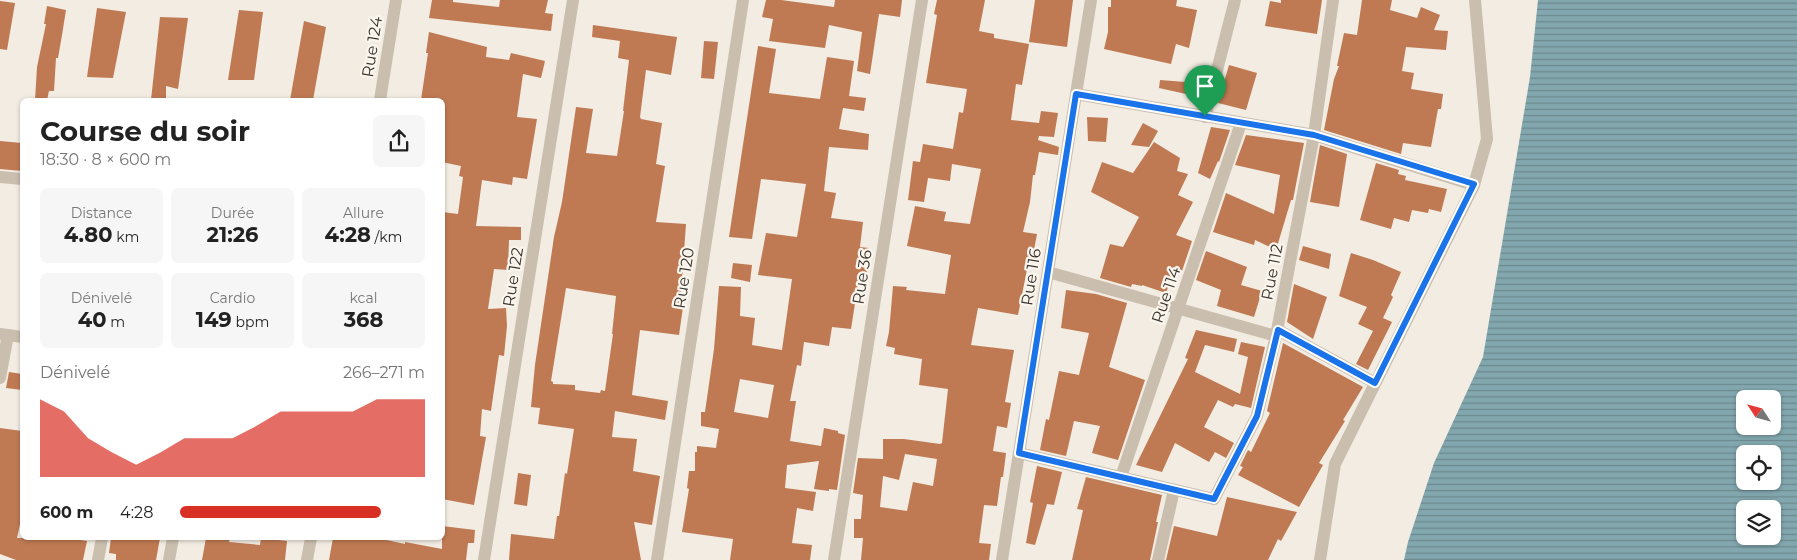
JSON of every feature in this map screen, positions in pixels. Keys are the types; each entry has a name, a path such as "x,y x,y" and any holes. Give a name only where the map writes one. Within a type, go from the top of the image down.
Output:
{"street":[{"name":"Rue 124","path":"380,98 396,0"},
{"name":"Rue 122","path":"484,560 573,0"},
{"name":"Rue 120","path":"657,560 743,0"},
{"name":"Rue 36","path":"834,560 922,0"},
{"name":"Rue 116","path":"1002,560 1091,0"},
{"path":"1205,116 1235,0"},
{"name":"Rue 112","path":"1019,453 1214,499 1257,416 1277,333 1314,135 1333,0"},
{"path":"1320,560 1335,464 1474,184 1487,138 1475,0"},
{"path":"1076,94 1314,135 1474,184"},
{"name":"Rue 114","path":"1120,477 1241,123"},
{"path":"0,177 20,179"},
{"path":"1048,272 1178,309 1277,333 1375,383"},
{"path":"0,378 4,335 20,337"},
{"path":"1158,560 1174,490"},
{"path":"98,560 102,540"},
{"path":"169,560 173,540"},
{"path":"307,560 311,540"}],"water":[{"path":"1538,0 1797,0 1797,560 1404,560 1434,463 1483,357 1530,77"}],"building":[{"path":"432,0 453,0 453,2 499,7 500,0 548,0 545,13 553,14 551,31 429,18"},
{"path":"766,0 781,0 834,7 835,0 902,0 900,17 879,14 870,74 857,71 862,32 829,25 825,48 769,41 773,19 762,17"},
{"path":"937,0 985,0 979,31 994,34 994,38 1029,44 1022,85 1016,84 1011,120 1039,123 1041,111 1058,113 1054,137 1039,136 1038,140 1059,147 1058,155 1039,152 1035,175 1033,175 1030,202 1023,232 1037,234 1033,255 1030,254 1018,315 978,308 971,345 1014,350 1005,402 1011,403 1007,428 997,426 993,451 1006,453 1003,477 1001,477 997,506 984,505 979,543 991,544 989,560 861,560 863,538 854,538 854,519 861,519 863,495 853,493 858,458 883,459 883,439 942,443 948,389 919,385 922,359 894,354 895,348 886,346 893,286 907,287 906,290 945,294 951,255 907,246 915,206 946,212 944,221 970,224 981,169 952,164 950,181 928,178 924,202 908,200 913,161 920,162 923,144 953,149 959,112 963,113 967,89 926,83 937,15 934,14","holes":["905,454 937,459 933,486 913,482 907,511 880,507 883,476 899,480"]},
{"path":"1035,0 1073,0 1067,47 1029,42"},
{"path":"1111,0 1177,0 1176,6 1197,10 1189,48 1176,44 1171,64 1104,49 1108,32 1108,7 1111,7"},
{"path":"1281,0 1322,0 1317,34 1265,26 1270,1 1281,3"},
{"path":"1362,0 1392,0 1390,10 1417,18 1421,7 1440,15 1434,30 1448,31 1446,50 1406,47 1402,71 1414,73 1411,89 1443,94 1441,109 1438,109 1431,147 1403,143 1401,154 1324,130 1334,79 1339,66 1337,66 1344,33 1357,35"},
{"path":"0,1 15,3 7,50 0,49"},
{"path":"47,6 66,10 58,58 56,58 54,91 49,91 47,98 35,98 37,67 46,24 44,24"},
{"path":"97,8 126,12 113,78 87,77"},
{"path":"239,10 263,12 254,80 228,80"},
{"path":"160,17 188,18 178,89 166,86 166,98 151,98"},
{"path":"304,21 326,27 313,98 290,98"},
{"path":"593,25 677,37 671,75 646,70 640,117 641,119 662,123 656,164 665,166 656,222 686,224 680,307 683,307 679,335 640,330 632,395 668,401 665,420 615,411 612,437 637,439 633,471 660,476 652,525 634,522 641,560 509,560 511,534 554,539 565,473 567,474 574,429 538,424 540,408 531,407 535,365 554,237 562,202 576,107 593,109 586,153 617,156 629,60 618,58 620,41 592,37","holes":["566,288 616,296 605,391 601,390 600,393 575,390 575,385 553,384 551,381"]},
{"path":"429,32 487,47 486,57 509,60 511,53 545,61 541,78 523,74 517,117 537,119 527,179 513,177 512,185 482,180 476,226 521,227 521,240 509,240 508,270 494,269 488,309 506,308 507,326 504,356 499,355 491,411 482,409 480,436 486,437 474,505 445,500 445,212 458,214 463,177 459,176 461,166 445,163 445,98 421,98 428,53 426,53"},
{"path":"704,41 718,42 714,79 701,78"},
{"path":"758,46 776,49 769,93 820,99 827,57 854,61 849,96 866,98 864,111 843,108 839,129 869,134 868,150 829,147 824,191 836,193 831,218 863,222 860,247 869,248 866,279 859,278 851,329 832,327 829,346 804,342 801,366 797,365 790,401 796,401 790,441 821,446 824,428 838,431 838,433 845,435 837,490 814,489 819,461 787,465 785,488 816,492 813,511 797,508 792,543 812,545 810,560 730,560 733,539 682,532 689,489 687,488 689,471 695,471 695,452 697,452 697,446 716,448 719,429 701,426 701,412 705,412 714,349 719,286 741,287 740,316 755,318 752,345 782,350 792,279 758,275 766,233 797,237 806,184 761,179 752,239 729,237","holes":["740,379 774,385 768,418 734,412"]},
{"path":"1229,65 1257,73 1246,110 1218,103"},
{"path":"1160,80 1198,83 1195,96 1159,88"},
{"path":"1087,117 1108,118 1106,142 1088,141"},
{"path":"1143,123 1158,131 1149,147 1131,145"},
{"path":"1211,127 1230,130 1219,162 1210,179 1198,173"},
{"path":"1246,135 1304,143 1293,200 1291,200 1276,250 1255,240 1254,245 1213,232 1226,193 1274,214 1280,175 1235,165"},
{"path":"0,141 20,143 20,171 0,169"},
{"path":"1154,142 1180,158 1177,171 1188,174 1178,195 1193,202 1176,235 1192,241 1181,274 1174,270 1166,293 1142,285 1132,284 1131,287 1100,278 1110,244 1123,247 1139,217 1091,192 1102,162 1133,173"},
{"path":"1320,145 1347,154 1339,207 1310,202"},
{"path":"1376,163 1399,170 1398,174 1406,176 1405,180 1447,189 1441,212 1429,209 1428,213 1412,210 1409,222 1394,218 1391,229 1360,220"},
{"path":"1303,246 1331,254 1329,269 1299,260"},
{"path":"1206,251 1247,267 1241,285 1262,291 1254,317 1217,306 1221,290 1196,280"},
{"path":"1351,253 1401,272 1391,295 1393,297 1383,318 1392,322 1368,370 1356,364 1373,331 1358,324 1367,307 1339,296"},
{"path":"733,263 752,265 750,282 731,278"},
{"path":"1294,284 1327,297 1313,339 1287,322"},
{"path":"1066,290 1096,294 1127,303 1109,367 1145,380 1118,460 1092,453 1100,426 1074,421 1066,456 1040,450 1046,419 1049,420 1059,371 1079,375 1089,333 1061,328"},
{"path":"1196,330 1237,339 1234,352 1205,345 1195,372 1240,394 1248,357 1238,354 1241,342 1265,347 1251,408 1235,404 1233,407 1218,400 1204,427 1234,443 1226,458 1215,452 1209,462 1175,443 1162,472 1136,465 1188,359 1185,358"},
{"path":"1283,343 1363,387 1319,463 1323,465 1299,507 1238,475 1243,467 1240,466 1248,450 1251,452 1270,413 1267,411"},
{"path":"9,372 20,374 20,390 6,388"},
{"path":"0,428 20,431 20,524 17,538 20,538 20,540 87,541 83,560 16,560 0,554"},
{"path":"1037,466 1062,472 1054,505 1047,504 1035,545 1026,543 1033,503 1030,502"},
{"path":"518,473 531,475 527,506 514,504"},
{"path":"1086,477 1162,495 1150,560 1072,560 1083,510 1077,509"},
{"path":"1227,497 1297,512 1281,541 1278,539 1268,560 1166,560 1174,526 1217,536"},
{"path":"445,526 475,530 474,543 468,543 466,560 329,560 333,540 386,540 442,549 442,540 445,540"},
{"path":"111,540 160,540 156,560 116,560 116,554 109,553"},
{"path":"206,540 230,540 229,542 260,545 261,540 287,541 285,560 202,560"}],"route":[{"path":"1076,94 1205,116 1314,135 1474,184 1375,383 1278,330 1257,416 1214,499 1019,453 1076,94"}]}
